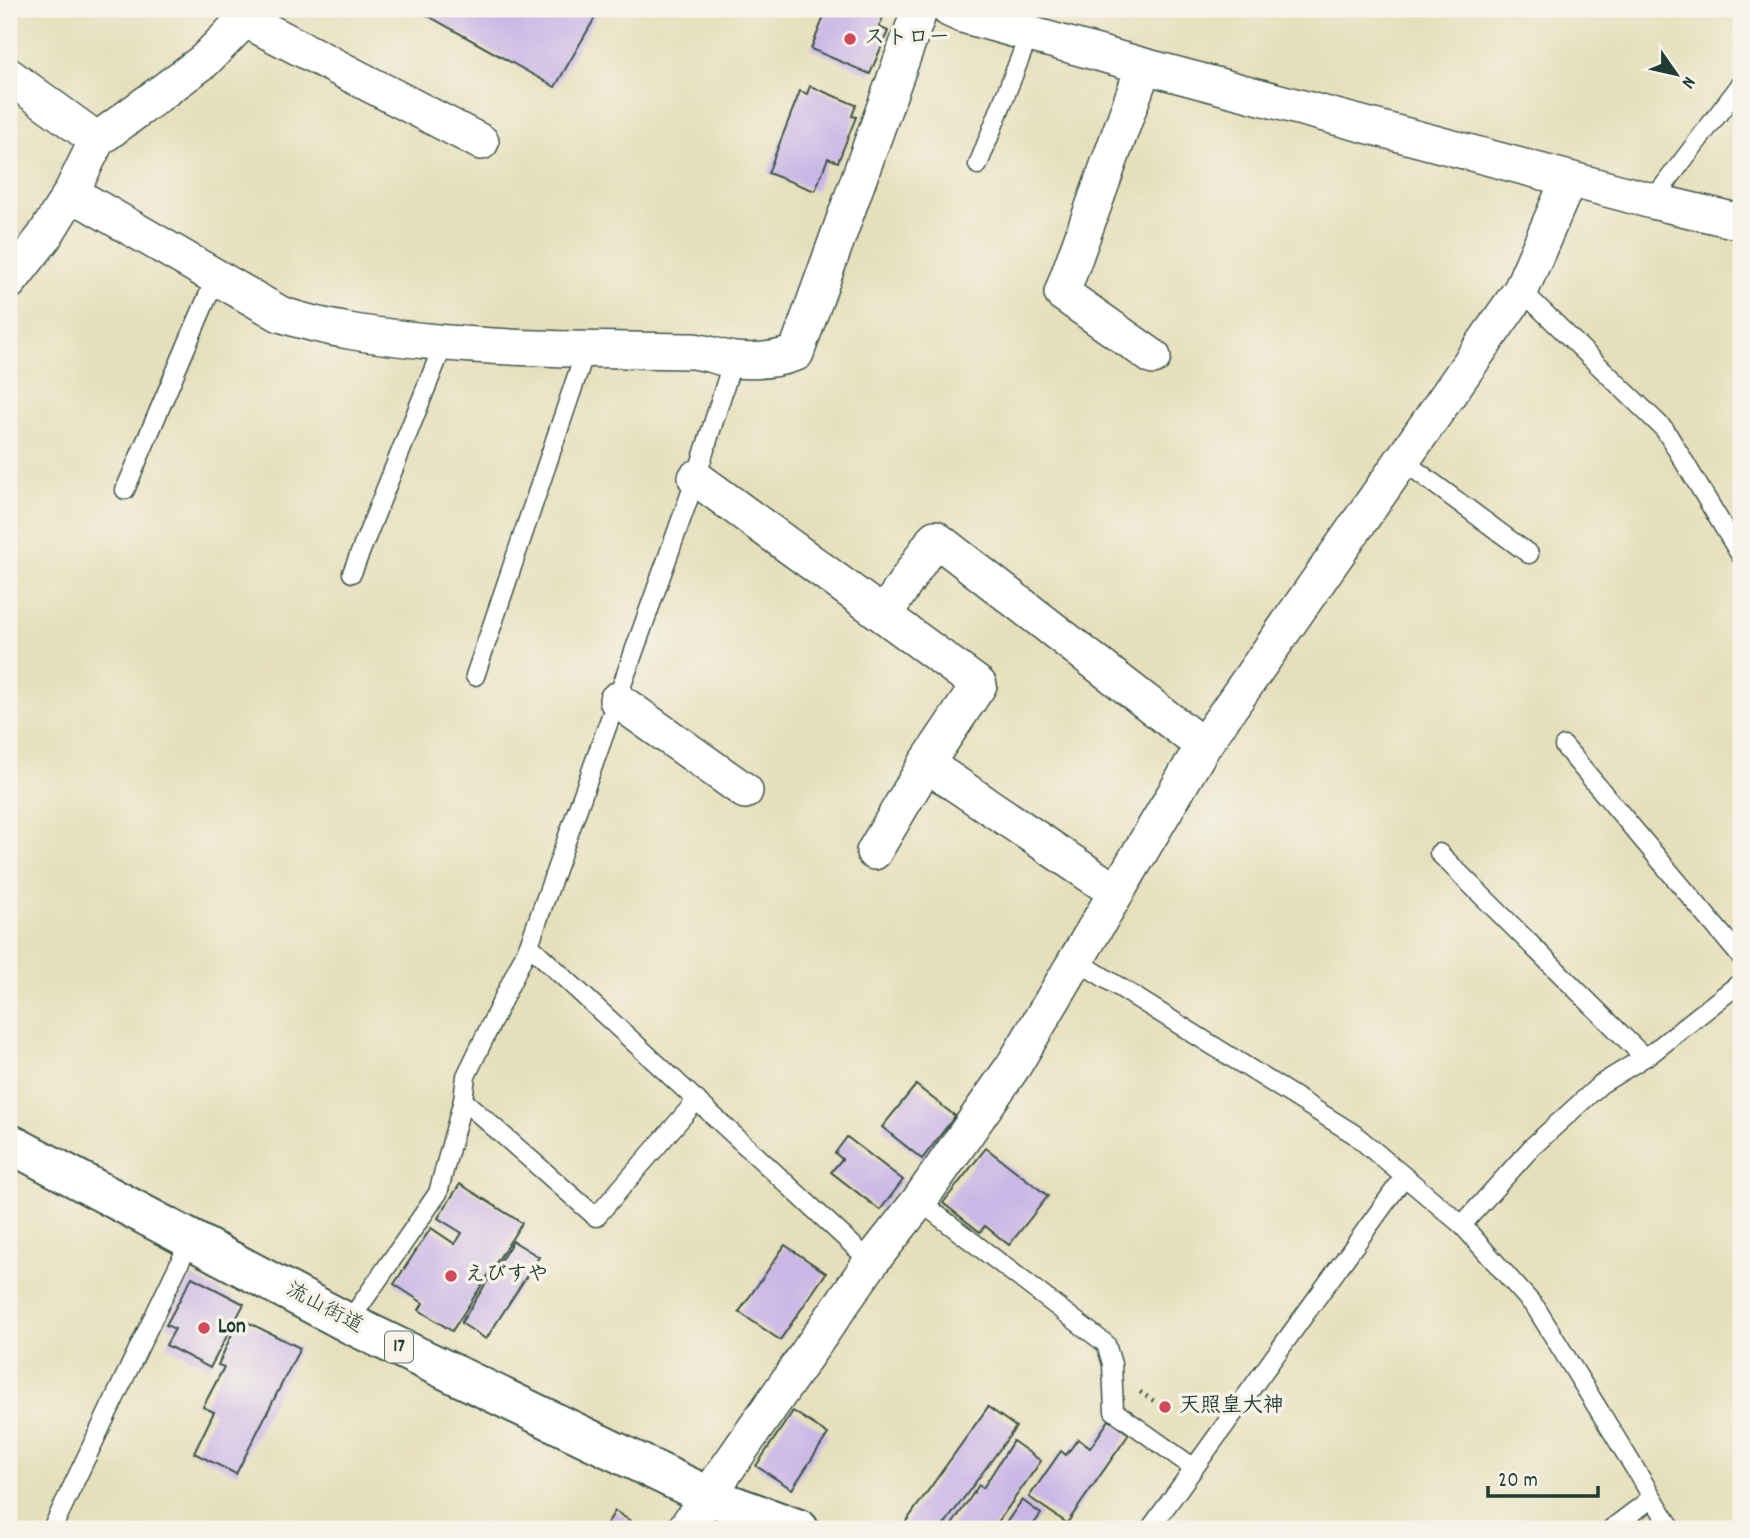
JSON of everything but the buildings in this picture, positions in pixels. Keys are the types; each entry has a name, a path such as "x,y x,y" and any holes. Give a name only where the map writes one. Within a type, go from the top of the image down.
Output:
{"main road":[{"name":"流山街道","path":"9,1143 348,1323 708,1496 799,1529"}],"street":[{"path":"71,194 280,314 302,321 374,336 444,343 522,348 698,352 733,360 775,360 796,353 919,9"},
{"path":"949,9 1026,25 1144,66 1652,201 1741,222"},
{"path":"9,282 44,237 71,194 97,140 204,61 249,14 481,142"},
{"path":"1144,66 1062,293 1153,357"},
{"path":"9,76 97,140"},
{"path":"685,1529 870,1262 919,1201 1014,1065 1203,746 1521,290 1569,179"},
{"path":"696,478 979,685 926,765 874,852"},
{"path":"884,615 935,538 1203,746"},
{"path":"617,700 745,791"},
{"path":"926,765 1116,892"}],"lane":[{"path":"978,165 1026,25"},
{"path":"1652,201 1741,84"},
{"path":"125,490 216,277"},
{"path":"1521,290 1665,430 1741,556"},
{"path":"352,573 444,343"},
{"path":"475,676 586,349"},
{"path":"348,1323 438,1193 463,1100 466,1076 529,945 696,478 733,360"},
{"path":"1402,460 1529,554"},
{"path":"1564,746 1741,957"},
{"path":"1439,853 1644,1056"},
{"path":"529,945 870,1262"},
{"path":"1076,960 1354,1134 1462,1225 1536,1308 1672,1529"},
{"path":"1462,1225 1532,1147 1601,1084 1644,1056 1741,982"},
{"path":"463,1100 596,1217 697,1100"},
{"path":"1150,1529 1404,1177"},
{"path":"919,1201 1106,1344 1112,1364 1114,1411 1194,1468"},
{"path":"52,1529 191,1239"},
{"path":"1611,1529 1652,1498"}],"place":[{"name":"ストロー","path":"850,39"},
{"name":"えびすや","path":"451,1276"},
{"name":"Lon","path":"204,1328"},
{"name":"天照皇大神","path":"1165,1407"}]}
